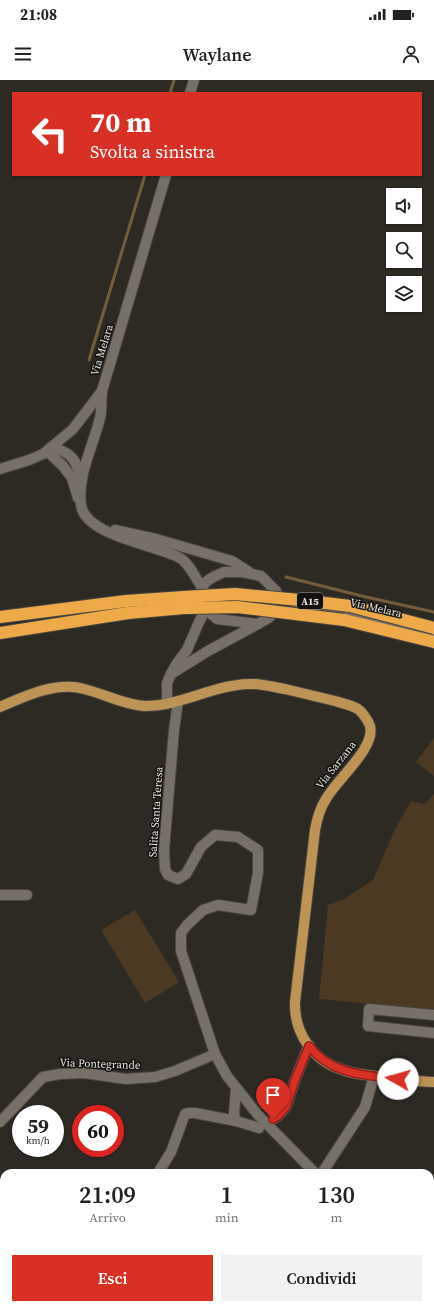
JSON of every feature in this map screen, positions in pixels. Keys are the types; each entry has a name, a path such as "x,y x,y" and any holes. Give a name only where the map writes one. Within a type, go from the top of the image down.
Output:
{"highway":[{"name":"A15","path":"0,633 128,613 235,594 350,606 434,628"},
{"name":"A15","path":"0,617 126,601 184,602 237,606 344,620 434,642"}],"main road":[{"name":"Via Sarzana","path":"0,707 31,695 63,686 83,688 122,702 145,706 168,704 227,687 249,684 271,686 325,699 358,709 370,726 369,741 362,754 326,798 318,816 315,830 295,1012 297,1025 302,1037 323,1061 342,1070 374,1076 434,1082"}],"street":[{"path":"190,92 194,80"},
{"name":"Via Melara","path":"81,505 81,488 84,468 100,417 102,391 166,176"},
{"path":"0,469 29,460 49,449 73,429 102,391"},
{"path":"49,449 62,450 71,455 78,470 81,488"},
{"path":"49,449 72,478 83,511 92,523 126,540 169,553 181,559 195,575 202,587"},
{"path":"99,526 156,539 232,561 251,574"},
{"path":"171,674 208,651 258,624 270,617 276,592 261,576 242,572 224,572 210,578 202,587 199,603 217,619 258,624"},
{"name":"Via Melara","path":"276,592 296,604 374,618 434,634"},
{"name":"Via Melara","path":"270,617 295,610 312,608"},
{"path":"168,704 167,683 177,663 188,650 206,609"},
{"name":"Salita Santa Teresa","path":"178,701 174,730 164,850 165,869 168,875 178,879 186,874 201,847 215,834 238,837 258,850 258,873 252,910 218,905 203,910 181,933 181,952 215,1054"},
{"path":"0,895 27,896"},
{"path":"434,1015 369,1009 368,1026 434,1033"},
{"path":"273,1119 286,1107 309,1046"},
{"path":"215,1054 227,1076 236,1088 272,1129 311,1169"},
{"name":"Via Pontegrande","path":"0,1122 43,1077 60,1074 84,1073 126,1079 155,1077 175,1071 215,1054"},
{"path":"325,1169 364,1107 374,1076"},
{"path":"236,1088 234,1114 236,1121"},
{"path":"160,1169 171,1152 185,1114 195,1113 236,1121 259,1128"}],"shaded area":[{"path":"434,738 434,776 416,762"},
{"path":"434,794 434,1010 319,999 328,905 344,899 373,880 395,829 411,801 425,804"},
{"path":"135,910 179,982 145,1003 101,930"}],"waterway":[{"path":"170,92 174,80"},
{"path":"89,360 145,176"},
{"path":"286,577 434,612"}],"route":[{"path":"273,1119 286,1107 309,1046 323,1061 342,1070 398,1079"}]}
